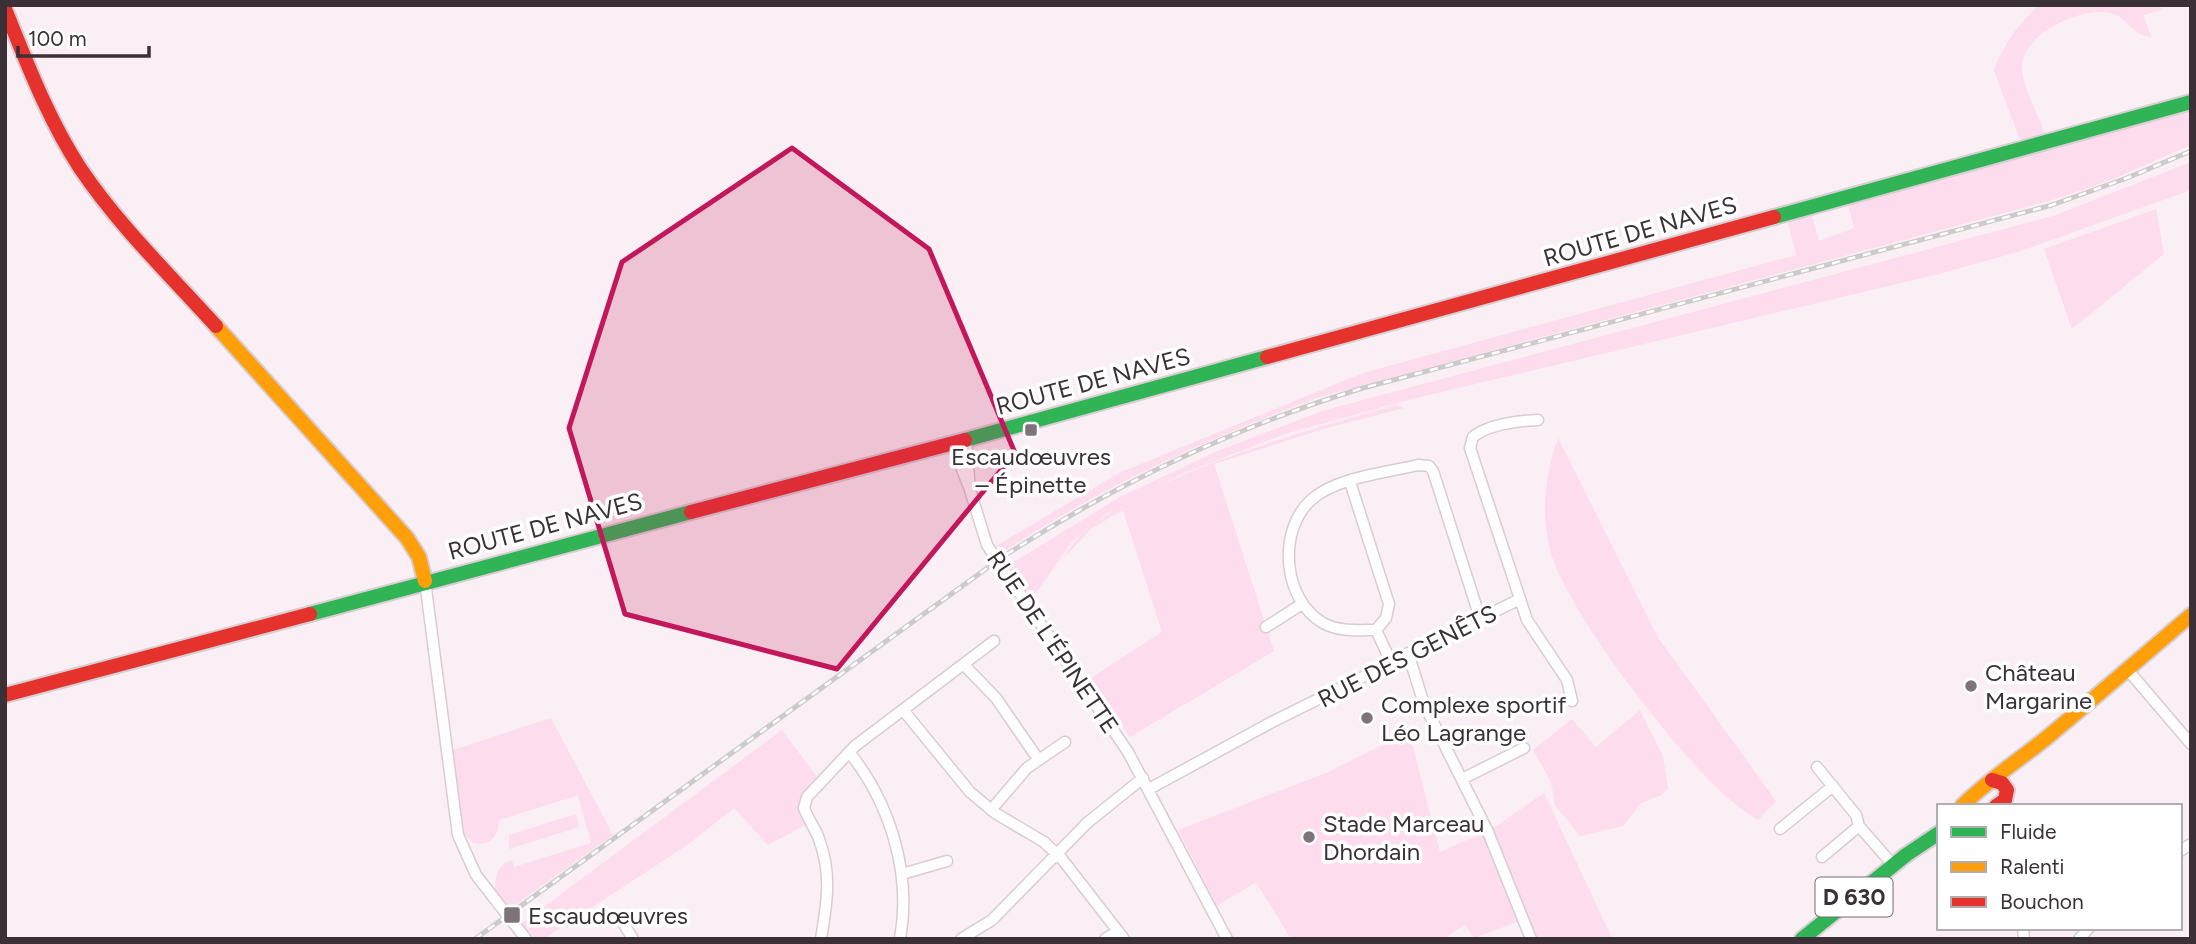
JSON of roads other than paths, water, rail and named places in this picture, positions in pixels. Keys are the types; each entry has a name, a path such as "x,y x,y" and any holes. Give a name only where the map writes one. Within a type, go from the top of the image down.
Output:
{"main road":[{"path":"5,9 50,119 81,172 114,213 407,538 419,557 425,581"},
{"name":"ROUTE DE NAVES","path":"5,695 425,581 959,441 2191,102"},
{"path":"1964,804 2191,615"},
{"path":"1997,802 2049,736"},
{"path":"1986,785 2000,781 1997,802"},
{"path":"1986,785 1982,798 1997,802"},
{"name":"D 630","path":"1906,855 1937,826"},
{"name":"D 630","path":"1802,939 1893,865 1937,834"}],"street":[{"path":"1538,421 1515,422 1478,433 1470,444 1532,631 1569,685 1572,701"},
{"name":"RUE DE L'ÉPINETTE","path":"959,441 970,490 985,541 993,557 1124,744 1227,939"},
{"path":"1376,630 1333,628 1317,619 1302,604 1289,561 1294,524 1314,498 1350,482 1418,465 1429,466 1433,471 1480,618"},
{"path":"1350,482 1389,604 1386,618 1376,630"},
{"path":"425,581 450,789 461,844 476,875 526,939"},
{"name":"RUE DES GENÊTS","path":"1149,789 1408,653 1520,599"},
{"path":"1266,626 1302,604"},
{"path":"1376,630 1391,662"},
{"path":"821,939 828,899 827,868 817,833 806,812 805,801 849,752 994,641"},
{"path":"1408,653 1424,704 1488,832 1531,939"},
{"path":"964,665 996,698 1038,759"},
{"path":"2127,669 2191,744"},
{"path":"903,710 964,786 990,810 1057,853 1121,935 1105,939"},
{"path":"990,810 1017,778 1038,759 1065,742"},
{"path":"1462,779 1524,748"},
{"path":"849,752 873,786 894,841 902,874 904,901 900,939"},
{"path":"1817,767 1857,815 1859,826 1893,865"},
{"path":"961,939 992,920 1094,817 1143,778"},
{"path":"1780,829 1833,786"},
{"path":"1822,857 1859,826"},
{"path":"902,874 947,861"},
{"path":"620,918 633,939"}],"railway":[{"path":"475,939 1001,558 1088,506 1176,460 1268,421 1363,388 2052,205 2191,151"}],"place":[{"name":"Escaudœuvres – Épinette","path":"1031,430"},
{"name":"Château Margarine","path":"1971,686"},
{"name":"Complexe sportif Léo Lagrange","path":"1367,718"},
{"name":"Stade Marceau Dhordain","path":"1309,837"},
{"name":"Escaudœuvres","path":"512,915"}]}
